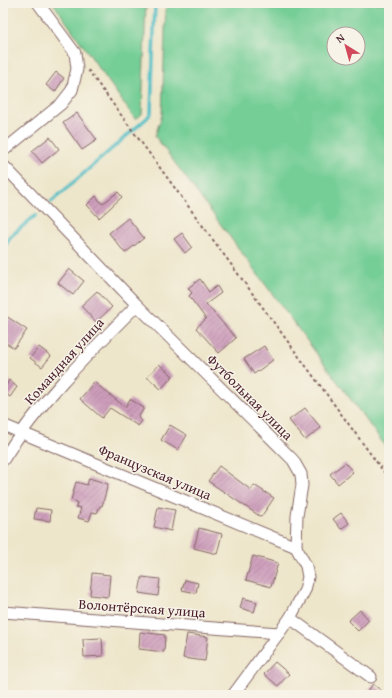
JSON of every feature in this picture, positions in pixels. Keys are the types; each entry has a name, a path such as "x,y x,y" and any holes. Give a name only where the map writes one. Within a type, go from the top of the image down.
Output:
{"street":[{"path":"3,151 61,104 72,90 77,69 75,53 38,3"},
{"name":"Футбольная улица","path":"3,165 137,305 293,460 301,474 302,485 297,516 296,547 306,566 308,577 305,590 290,618 233,695"},
{"name":"Командная улица","path":"3,460 20,433 85,358 137,305"},
{"name":"Французская улица","path":"3,425 296,547"},
{"name":"Волонтёрская улица","path":"3,612 279,633"},
{"path":"290,618 372,677"}],"path":[{"path":"75,53 389,479"}],"green space":[{"path":"53,3 146,3 142,114 135,119"},
{"path":"166,3 389,3 389,451 155,136 162,115"}],"building":[{"path":"56,72 64,78 55,92 46,85"},
{"path":"77,113 97,140 82,150 63,123"},
{"path":"50,137 59,149 42,163 32,151"},
{"path":"118,192 122,197 99,218 87,205 96,196 102,204"},
{"path":"128,218 144,238 125,253 109,233"},
{"path":"182,233 192,247 185,253 174,239"},
{"path":"69,269 84,281 73,295 58,283"},
{"path":"200,279 209,292 217,286 221,293 206,304 236,338 219,353 196,328 206,319 189,296 192,293 188,288"},
{"path":"97,291 112,307 96,322 81,306"},
{"path":"3,314 27,330 14,348 3,341"},
{"path":"264,346 273,360 254,374 244,359"},
{"path":"39,347 51,356 42,367 30,358"},
{"path":"159,364 173,376 161,389 147,377"},
{"path":"9,380 17,387 10,397 3,392"},
{"path":"94,382 125,407 130,399 144,408 138,418 142,421 138,426 110,408 102,418 80,399"},
{"path":"305,408 321,428 305,440 289,420"},
{"path":"170,425 187,435 178,450 161,440"},
{"path":"345,463 353,472 338,484 330,474"},
{"path":"219,466 251,490 254,485 274,498 261,517 208,481"},
{"path":"89,478 108,484 102,506 100,506 97,513 92,512 89,521 78,518 81,508 76,507 77,502 71,500 76,482 87,485"},
{"path":"158,507 175,510 171,531 154,527"},
{"path":"36,508 51,510 50,521 34,519"},
{"path":"341,513 349,523 341,529 333,519"},
{"path":"199,528 222,534 217,554 194,548"},
{"path":"253,556 278,563 271,587 246,580"},
{"path":"92,573 110,575 108,597 90,595"},
{"path":"142,577 160,579 158,596 139,593"},
{"path":"185,580 198,583 196,593 182,590"},
{"path":"243,598 257,602 254,612 240,608"},
{"path":"360,610 369,620 358,631 348,621"},
{"path":"140,632 165,635 164,652 139,649"},
{"path":"187,634 208,637 205,661 183,658"},
{"path":"102,638 103,656 84,657 83,639"},
{"path":"275,662 289,674 278,686 264,674"},
{"path":"373,684 387,695 365,695"}],"waterway":[{"path":"51,202 151,113 155,3"},
{"path":"3,250 11,236 36,215"}]}
